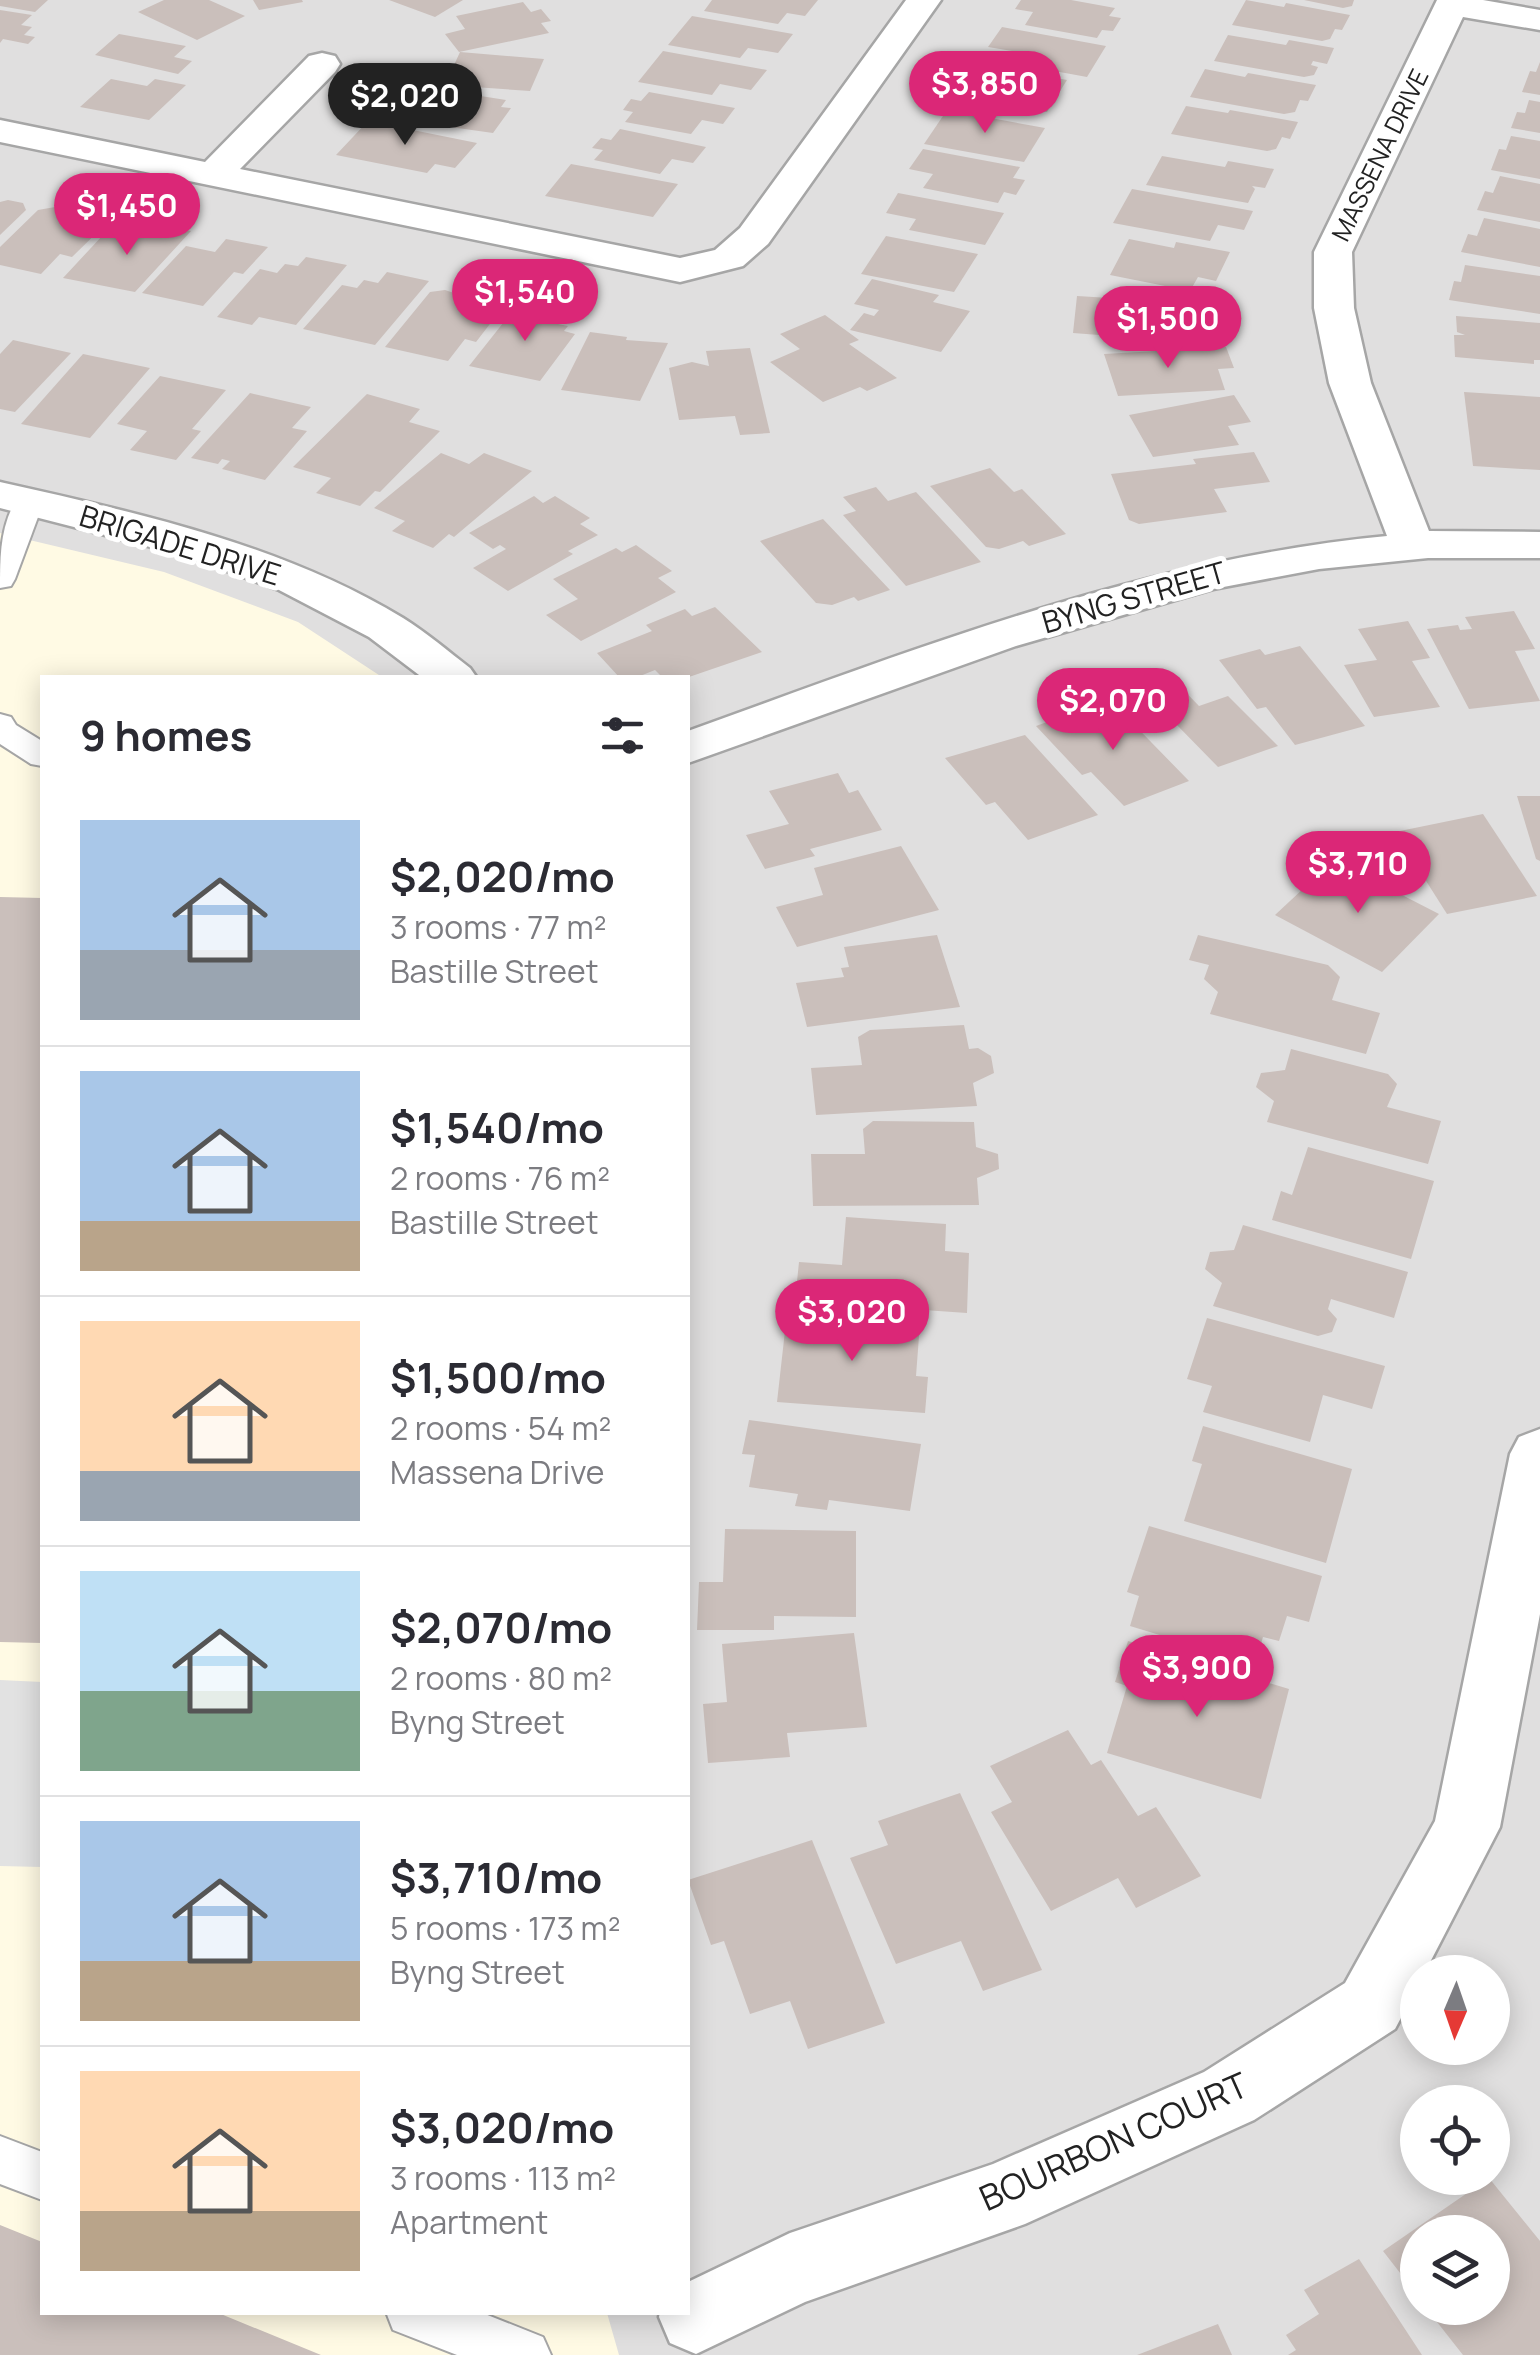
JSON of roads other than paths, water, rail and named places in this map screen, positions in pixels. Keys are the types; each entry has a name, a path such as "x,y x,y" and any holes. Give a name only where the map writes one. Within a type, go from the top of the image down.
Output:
{"street":[{"path":"0,131 680,270 728,258 754,236 924,0"},
{"path":"1452,3 1540,20"},
{"name":"MASSENA DRIVE","path":"1412,544 1350,383 1334,308 1333,252 1452,3"},
{"path":"214,174 322,64"},
{"name":"BRIGADE DRIVE","path":"15,498 225,553 297,581 386,628 450,675"},
{"name":"BYNG STREET","path":"690,747 1139,590 1267,562 1412,544 1540,545"},
{"name":"BOURBON COURT","path":"697,2323 790,2270 998,2198 1230,2096 1370,2006 1467,1827 1540,1454"}],"lane":[{"path":"0,579 15,498"},
{"path":"0,724 3,731 40,755"},
{"path":"0,2160 40,2175"},
{"path":"418,2315 525,2355"}]}
